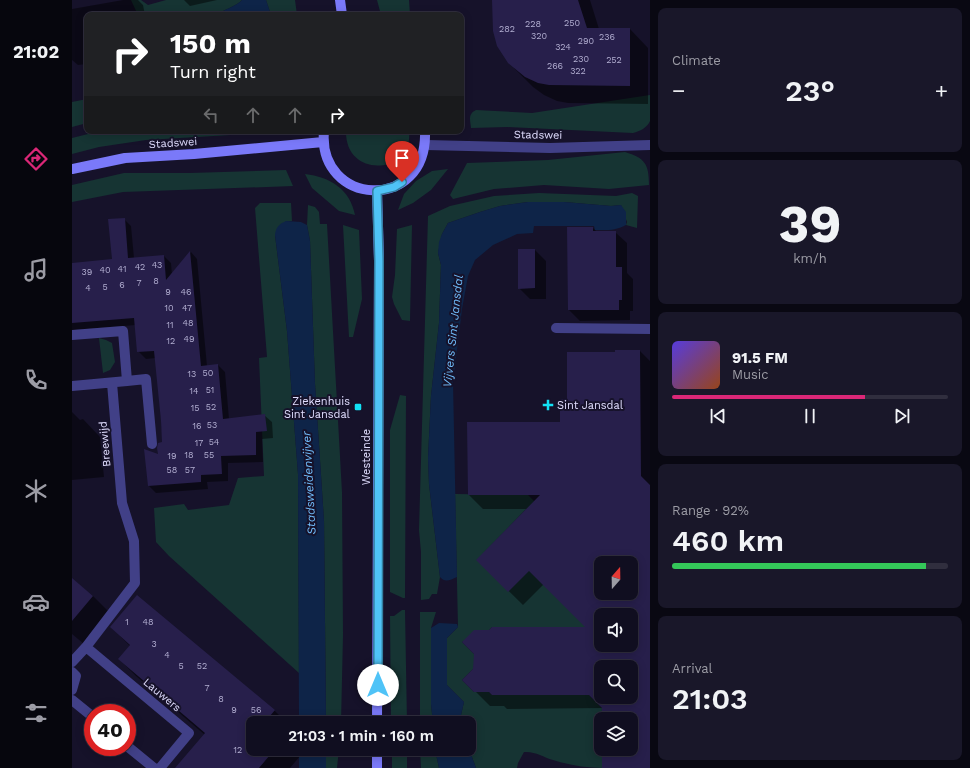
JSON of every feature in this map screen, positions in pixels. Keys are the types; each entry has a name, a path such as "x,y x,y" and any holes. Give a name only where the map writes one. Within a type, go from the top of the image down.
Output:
{"street":[{"path":"340,0 342,12"},
{"path":"324,134 323,142 327,158 334,172 346,182 361,189 377,191 394,187 410,177 421,162 426,145 425,134"},
{"name":"Stadswei","path":"72,169 125,158 323,142"},
{"name":"Stadswei","path":"426,145 550,148 650,145"},
{"name":"Westeinde","path":"377,191 379,261 377,716"},
{"path":"556,328 650,329"},
{"path":"72,335 123,331 127,381"},
{"path":"72,386 146,379 152,444"},
{"name":"Breewijd","path":"86,647 135,583 134,541 122,503 112,383"},
{"path":"72,662 86,647"},
{"name":"Lauwers","path":"86,647 189,733 160,768"},
{"path":"72,672 76,676 72,690"},
{"path":"72,700 84,710"},
{"path":"136,753 154,768"},
{"path":"377,756 377,768"}],"green space":[{"path":"131,0 141,0 148,5 166,0 242,0 221,12 137,12"},
{"path":"266,0 295,0 297,12 270,12"},
{"path":"377,0 409,0 410,12 380,12"},
{"path":"650,95 650,121 643,129 633,133 507,127 471,128 471,115 476,110 532,113"},
{"path":"84,100 84,124 72,127 72,102"},
{"path":"88,134 246,134 146,140 99,147 72,154 72,138"},
{"path":"347,134 409,134 408,145 401,156 391,163 379,166 367,164 356,158 349,147"},
{"path":"625,152 637,157 647,167 649,185 609,189 544,185 494,189 453,199 450,195 467,163 548,160"},
{"path":"448,169 431,190 413,203 398,210 404,194 416,181 432,171"},
{"path":"286,170 293,186 123,192 72,202 72,185 124,173 190,173"},
{"path":"305,174 323,178 338,186 349,198 355,215 339,211 312,188"},
{"path":"539,193 616,196 632,193 638,196 637,228 626,225 627,222 621,205 611,206 564,202 528,202 500,206 448,223 442,234 438,253 441,265 439,323 431,396 428,458 429,484 440,577 437,594 432,594 429,599 421,600 421,552 419,530 428,216 450,206 494,196"},
{"path":"260,203 291,203 292,221 286,221 275,235 287,331 298,474 299,673 169,556 156,542 154,508 184,504 188,510 229,505 238,478 264,476 259,358 267,357 255,208"},
{"path":"308,205 315,207 319,212 320,224 327,224 342,492 343,635 341,716 326,716 324,521 315,384 310,241 307,225"},
{"path":"343,225 359,230 362,299 353,337 349,337"},
{"path":"412,225 410,321 402,320 392,297 395,275 397,229"},
{"path":"99,338 112,343 115,362 110,370 103,373"},
{"path":"400,395 406,396 405,598 390,592 390,430"},
{"path":"455,494 528,495 537,504 525,510 478,559 557,542 594,585 594,600 601,600 601,608 594,608 594,624 592,627 492,627 489,630 462,642 477,657 477,665 462,680 474,692 489,692 492,695 589,695 594,700 594,704 598,704 602,708 602,712 594,712 594,756 602,756 603,768 571,765 535,753 524,752 517,768 476,768 472,756 476,756 476,716 461,716 464,702 447,685 447,638 458,627"},
{"path":"402,610 405,610 407,716 391,716 390,616 394,616"},
{"path":"420,612 436,612 431,628 432,716 420,716"},
{"path":"326,756 338,756 337,768 326,768"},
{"path":"392,756 407,756 407,768 392,768"},
{"path":"420,756 436,756 439,768 421,768"}],"water":[{"path":"242,0 266,0 270,12 221,12"},
{"name":"Vijvers Sint Jansdal","path":"528,202 564,202 611,206 621,205 626,212 626,225 615,229 603,230 595,230 594,226 534,226 533,233 517,234 493,245 475,260 468,276 462,309 453,382 457,577 450,580 444,580 440,577 429,484 428,458 431,396 439,323 441,265 438,253 439,242 448,223 500,206"},
{"name":"Stadsweidenvijver","path":"286,221 301,222 307,225 310,241 315,384 324,521 326,716 299,716 298,474 287,331 275,235 278,226"},
{"path":"439,623 457,624 458,627 447,638 447,685 464,702 461,716 432,716 431,628"},
{"path":"299,756 326,756 326,768 299,768"},
{"path":"436,756 472,756 476,768 439,768"}],"building":[{"path":"492,0 578,0 587,28 630,28 630,86 549,85 538,83 525,77 508,63 497,46 493,31"},
{"path":"125,218 128,258 164,255 166,280 190,251 201,366 218,364 223,419 265,414 267,431 256,432 256,455 221,456 222,474 201,475 201,482 148,486 144,449 158,454 158,443 162,442 161,421 154,351 137,352 134,318 72,323 72,263 112,259 108,219"},
{"path":"567,227 593,227 593,231 616,231 616,267 622,267 622,300 619,300 619,310 568,310"},
{"path":"518,249 535,249 535,288 518,289"},
{"path":"615,350 640,350 641,476 650,485 650,768 602,768 602,756 638,756 638,712 602,712 602,708 598,704 638,704 638,660 594,660 594,700 589,695 492,695 489,692 474,692 462,680 473,669 474,654 462,642 474,630 489,630 492,627 585,627 529,571 508,592 476,560 540,495 468,495 467,422 560,422 560,399 567,399 567,352 615,352"},
{"path":"72,578 93,596 72,621"},
{"path":"137,595 275,710 270,716 246,716 246,756 269,756 259,768 175,768 205,733 118,659 130,645 110,627"}],"place":[{"name":"Sint Jansdal","path":"548,405"},
{"name":"Ziekenhuis Sint Jansdal","path":"358,407"}],"route":[{"path":"378,685 379,261 377,191 394,187 402,182"}]}
